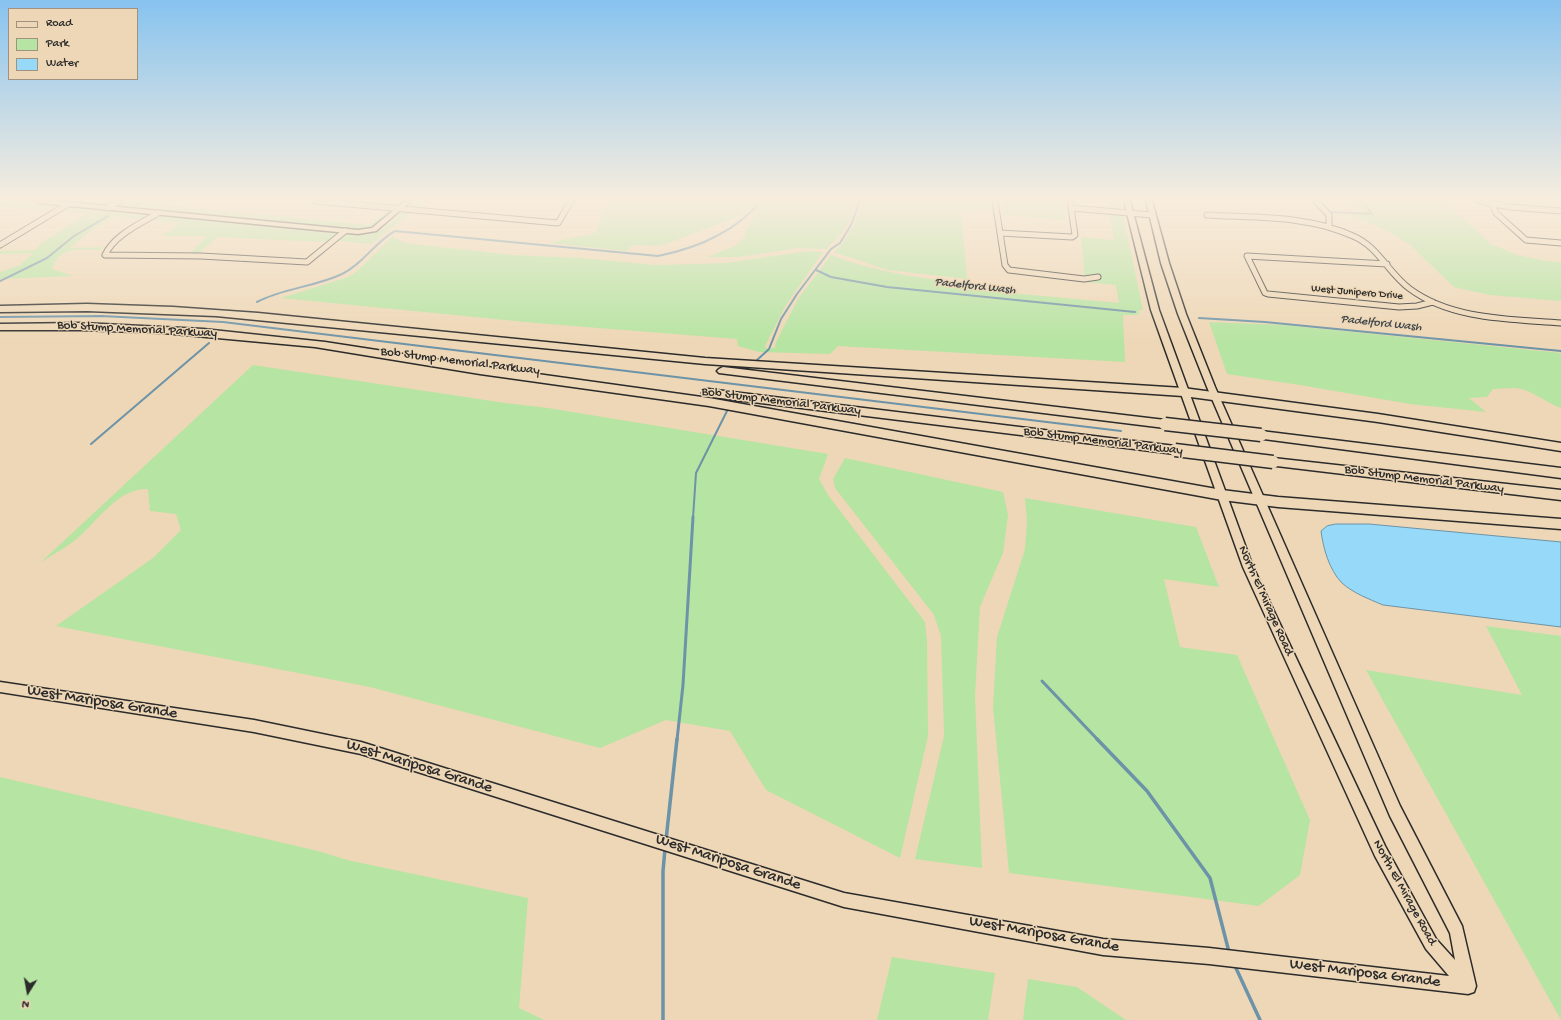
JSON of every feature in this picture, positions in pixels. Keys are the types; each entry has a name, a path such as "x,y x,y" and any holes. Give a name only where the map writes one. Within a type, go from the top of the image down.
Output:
{"highway":[{"name":"Bob Stump Memorial Parkway","path":"0,309 110,307 232,314 636,355 776,371 1165,424 1561,473"},
{"name":"Bob Stump Memorial Parkway","path":"0,327 100,326 211,333 316,344 480,370 751,404 1174,450 1561,495"},
{"path":"776,371 1183,392 1378,418 1561,447"},
{"path":"751,404 1222,495 1260,500 1561,524"}],"main road":[{"name":"North El Mirage Road","path":"1139,249 1153,304 1183,392 1248,567 1380,851 1431,944 1468,986"},
{"name":"North El Mirage Road","path":"1162,249 1182,314 1215,396 1395,811 1457,931 1468,986"},
{"name":"West Mariposa Grande","path":"0,687 85,702 254,726 361,748 639,834 844,900 1103,947 1209,956 1468,986"}],"street":[{"path":"108,249 104,254 201,256 307,262 323,249"},
{"path":"1002,249 1005,265 1009,270 1084,279 1098,277"},
{"path":"1373,249 1410,289 1433,302 1455,310 1477,315 1561,324"},
{"name":"West Junipero Drive","path":"1387,264 1331,262 1251,255 1247,256 1268,294 1399,307 1417,306 1433,302"}],"green space":[{"path":"36,249 102,249 100,250 71,250 60,256 55,261 52,269 73,276 0,279 0,272 20,265 33,253 0,254 0,251 35,250"},
{"path":"195,249 204,249 199,253 191,253"},
{"path":"380,249 455,249 513,255 581,258 656,265 726,263 808,251 823,252 786,305 765,346 767,349 775,348 776,342 798,299 831,255 881,270 915,277 967,284 968,289 1119,303 1116,285 1085,282 1082,249 1130,249 1143,310 1139,310 1138,315 1123,315 1125,362 838,346 830,354 759,352 738,346 737,339 536,323 281,298 348,277 356,272"},
{"path":"603,249 629,249 627,251"},
{"path":"728,249 793,249 739,257 707,257"},
{"path":"837,249 964,249 967,279 888,270 834,252"},
{"path":"1414,249 1502,249 1517,255 1547,261 1561,262 1561,301 1490,295 1454,287"},
{"path":"1209,322 1284,325 1561,353 1561,408 1528,391 1516,388 1493,389 1487,397 1469,398 1486,412 1410,404 1227,374"},
{"path":"253,365 505,403 548,408 828,454 819,479 828,495 925,622 927,642 928,736 900,858 766,790 730,731 666,720 600,748 370,687 56,626 153,558 181,530 176,514 150,511 148,489 138,490 119,498 77,539 40,563"},
{"path":"845,458 1003,492 1008,515 1003,553 980,607 975,696 982,868 915,859 944,736 941,636 934,615 835,488 833,479"},
{"path":"1025,498 1196,527 1219,587 1164,579 1180,647 1237,655 1310,820 1300,875 1259,906 1009,873 993,707 997,637 1025,549 1027,522"},
{"path":"1486,626 1561,636 1561,1020 1366,670 1522,695"},
{"path":"0,777 318,851 347,860 528,898 519,1008 544,1020 0,1020"},
{"path":"892,957 995,973 988,1020 877,1020"},
{"path":"1028,979 1077,987 1126,1020 1023,1020"}],"water":[{"path":"1336,524 1369,524 1561,542 1561,627 1383,605 1367,598 1351,590 1342,583 1337,578 1330,565 1323,544 1321,531 1327,526"}],"waterway":[{"path":"0,281 47,258 59,249"},
{"path":"257,302 267,297 321,282 342,274 356,265 373,249"},
{"path":"580,249 658,256 685,249"},
{"path":"756,361 769,349 781,319 797,294 832,249"},
{"name":"Padelford Wash","path":"816,270 831,277 887,287 1135,312"},
{"path":"0,317 101,316 223,322 1121,431"},
{"name":"Padelford Wash","path":"1199,318 1265,322 1561,351"},
{"path":"91,444 209,343"},
{"path":"693,518 696,473 728,409"},
{"path":"677,740 683,685 693,517"},
{"path":"1042,681 1098,740"},
{"path":"666,840 677,739"},
{"path":"1097,739 1147,791 1210,878 1229,952"},
{"path":"663,1020 663,871 665,849"},
{"path":"1235,966 1260,1020"}]}
